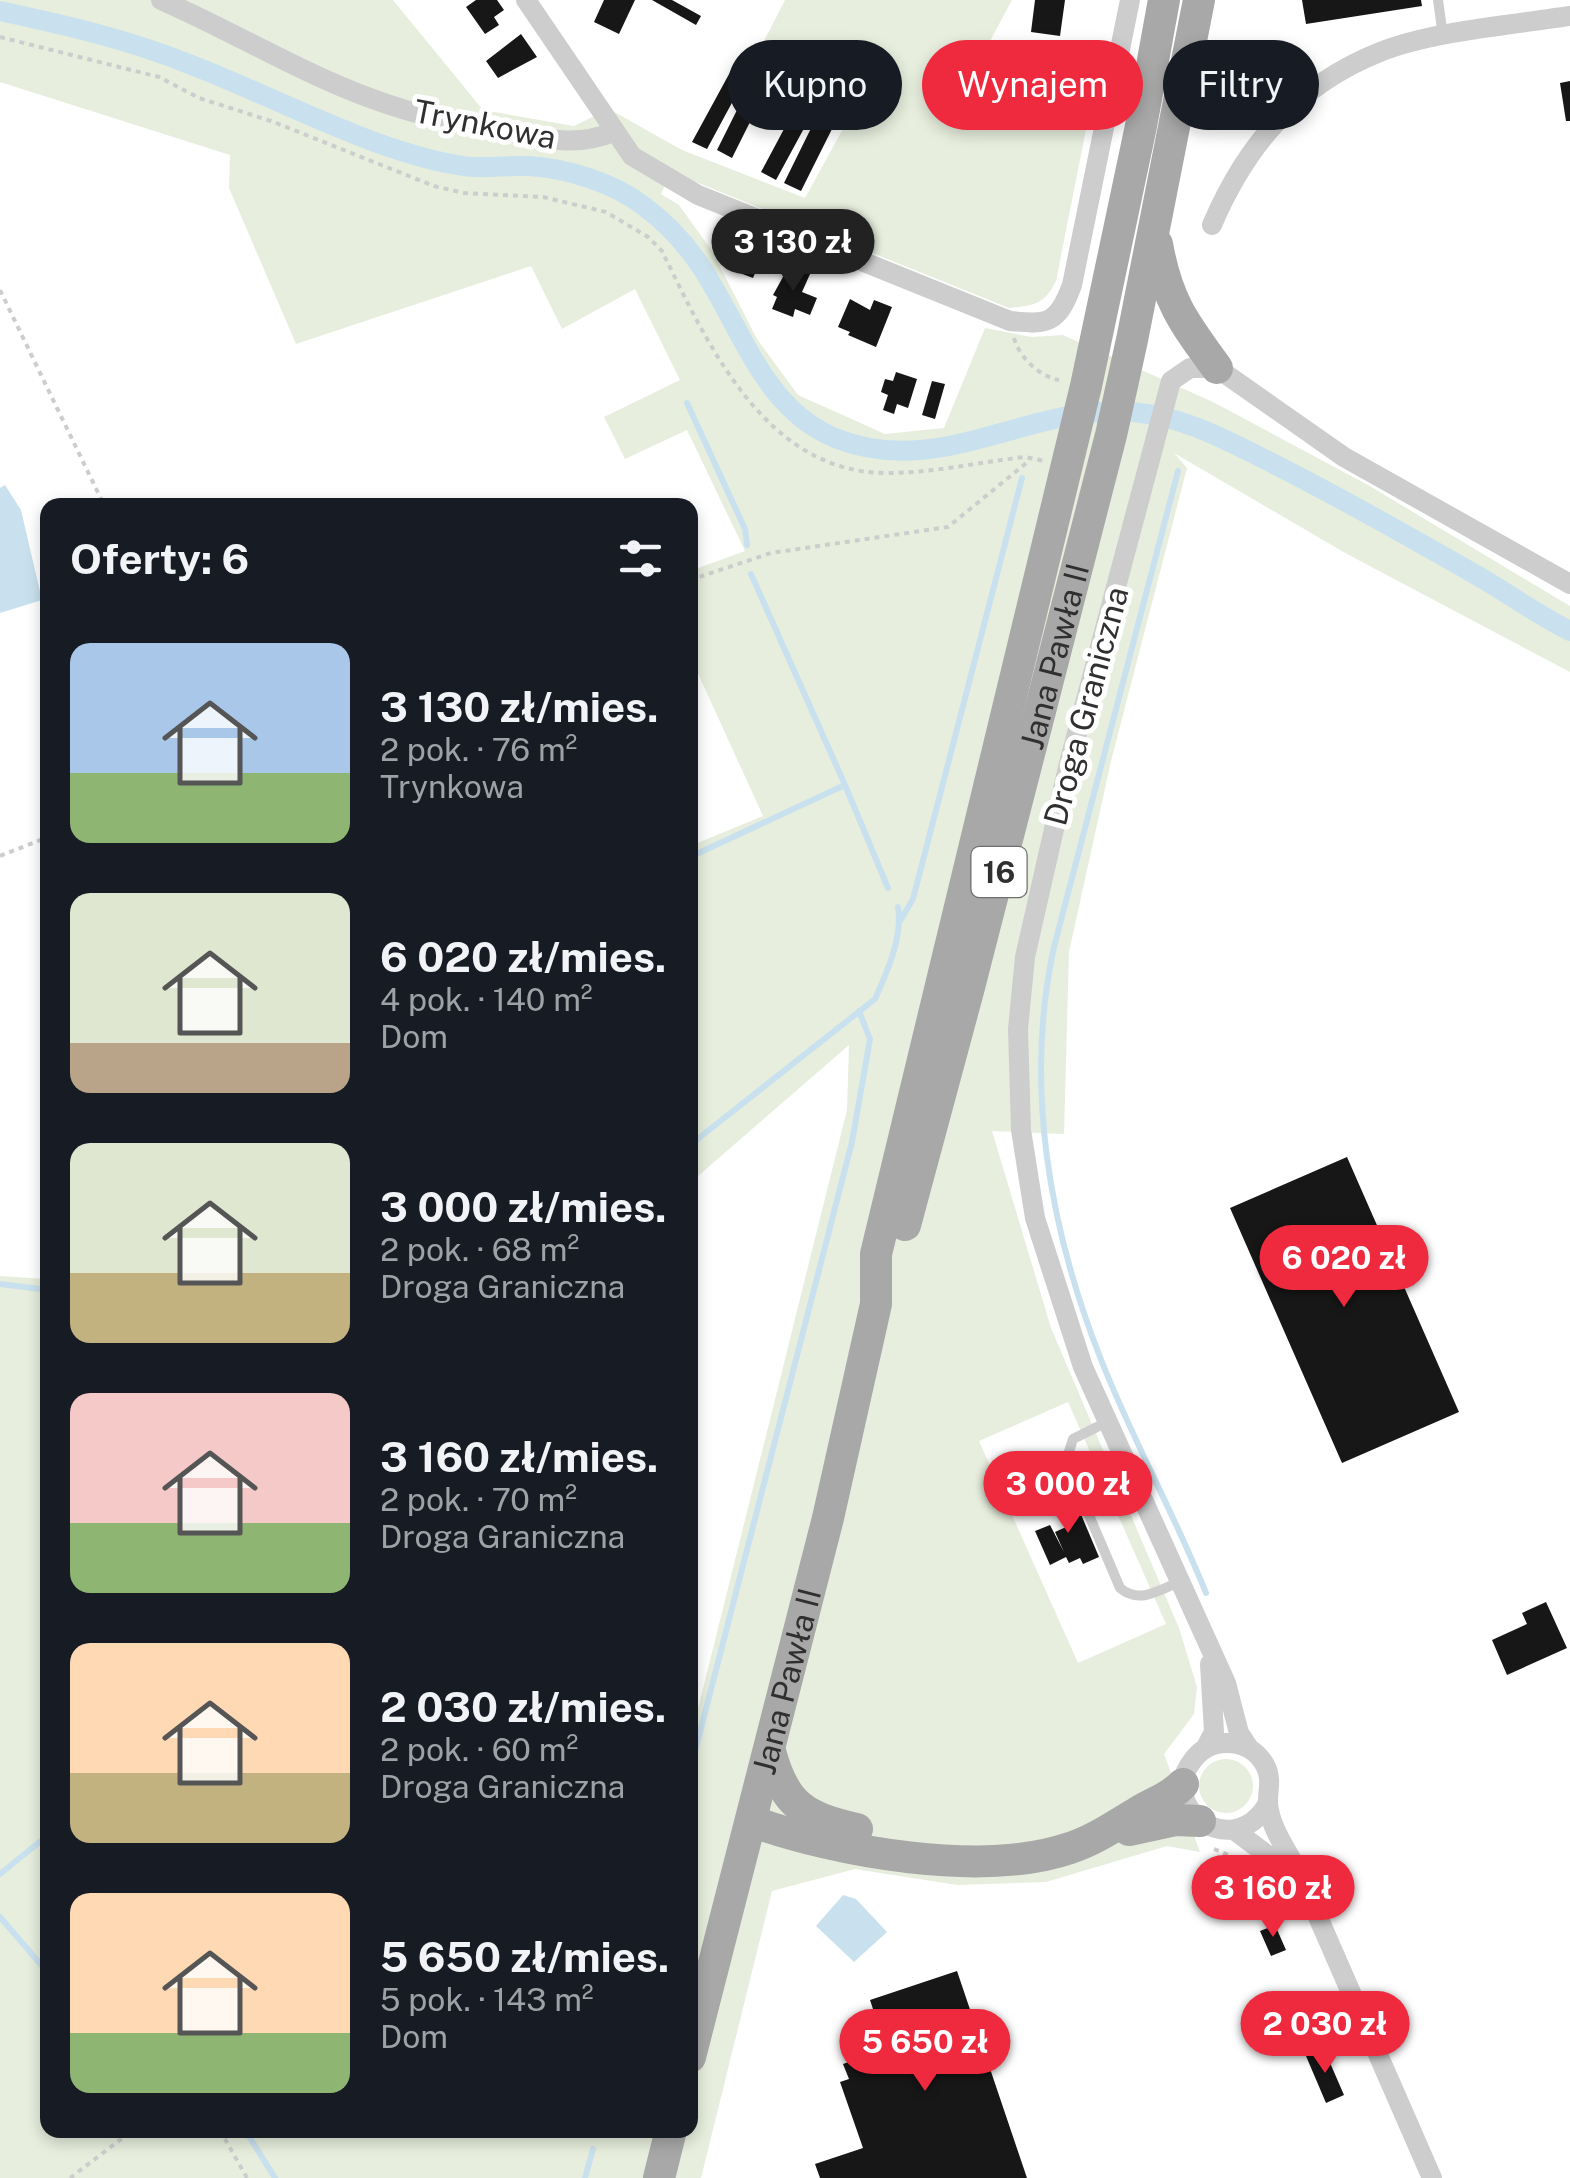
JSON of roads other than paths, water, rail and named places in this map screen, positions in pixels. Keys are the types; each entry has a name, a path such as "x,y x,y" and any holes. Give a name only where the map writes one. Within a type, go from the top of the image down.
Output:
{"main road":[{"name":"Jana Pawła II","path":"698,2027 828,1518 876,1304 876,1254 1072,441 1075,383 1134,159 1164,0"},
{"name":"Jana Pawła II","path":"876,1304 897,1256 1110,435 1199,0"},
{"path":"1155,229 1174,308 1217,368"},
{"path":"770,1751 786,1795 802,1810 926,1856"},
{"path":"1096,1838 1167,1798 1183,1784"},
{"path":"752,1821 853,1849 961,1860 1020,1858 1059,1851 1096,1838 1175,1820 1203,1836"},
{"path":"659,2178 669,2138"}],"street":[{"name":"Trynkowa","path":"161,0 388,105 448,121 561,142 594,140 613,132"},
{"path":"526,0 632,156 698,195 1010,321 1036,324 1049,321 1066,303 1072,285 1130,0"},
{"path":"1212,226 1246,159 1266,130 1319,85 1382,52 1444,37 1570,16"},
{"name":"Droga Graniczna","path":"1217,368 1199,366 1180,371 1167,391 1068,763 1024,957 1018,1029 1021,1130 1036,1218 1082,1368 1226,1683 1239,1733 1248,1748"},
{"path":"1217,368 1344,457 1570,584"},
{"name":"Droga Graniczna","path":"1205,1749 1214,1732 1208,1648"},
{"path":"1267,1805 1254,1822 1234,1830 1210,1827 1203,1836 1190,1811 1183,1784 1190,1764 1205,1749 1219,1744 1248,1748 1259,1756 1270,1779 1267,1805 1272,1822 1305,1879 1311,1902 1432,2178"},
{"path":"1234,1830 1278,1863 1311,1902"}],"lane":[{"path":"1438,0 1444,37"},
{"path":"1107,1422 1073,1439 1066,1460 1120,1588 1129,1596 1141,1597 1178,1582"}],"water":[{"path":"5,485 21,510 40,601 0,613 0,488"},
{"path":"843,1895 856,1899 887,1932 854,1962 816,1926"}],"waterway":[{"path":"0,11 96,33 166,55 356,135 424,158 466,166 558,170 590,178 633,198 692,254 777,393 812,426 835,438 873,449 911,451 1094,413 1151,414 1223,438 1478,576 1570,631"},
{"path":"687,403 745,529 747,545"},
{"path":"1178,471 1054,947 1045,999 1042,1103 1055,1206 1082,1308 1112,1387 1206,1593"},
{"path":"900,921 913,899 1022,478"},
{"path":"698,853 845,785 751,574"},
{"path":"845,785 888,888"},
{"path":"698,1139 875,999 896,942 898,907"},
{"path":"698,1740 852,1142 870,1039 859,1011"},
{"path":"0,1284 40,1289"},
{"path":"0,1874 40,1842"},
{"path":"0,1917 40,1964"},
{"path":"250,2138 275,2178"},
{"path":"585,2178 593,2149"}]}
